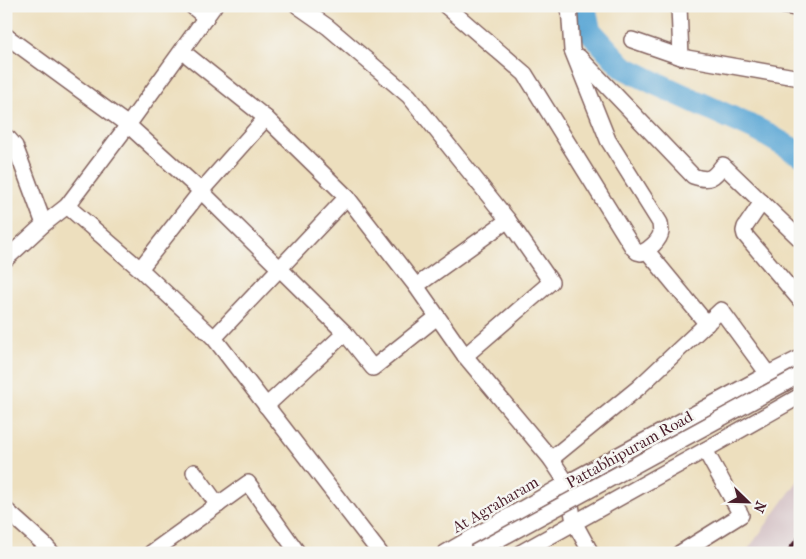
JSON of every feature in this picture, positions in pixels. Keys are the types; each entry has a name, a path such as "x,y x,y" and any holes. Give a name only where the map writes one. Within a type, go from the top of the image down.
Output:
{"street":[{"path":"6,259 67,206 128,126 210,12 192,6"},
{"path":"298,6 328,27 409,96 508,220 551,282 465,356"},
{"path":"446,6 525,74 633,248 641,254 647,251 659,238 661,231 660,223 608,140 572,50 569,6"},
{"path":"679,6 681,57"},
{"path":"785,6 800,9"},
{"path":"6,36 128,126 201,192 345,333 373,368 437,316"},
{"path":"632,40 681,57 800,78"},
{"path":"572,50 693,176 703,180 714,177 724,165 800,239"},
{"path":"182,51 266,118 347,197 416,286 465,356 551,459 567,483 574,522 592,553"},
{"path":"140,269 201,192 266,118"},
{"path":"6,137 15,146 44,224"},
{"path":"214,338 347,197"},
{"path":"762,202 745,227 745,235 800,300"},
{"path":"67,206 140,269 214,338 380,553"},
{"path":"416,286 508,220"},
{"path":"647,251 706,324"},
{"path":"551,459 638,388 721,310 768,374"},
{"path":"266,406 345,333"},
{"name":"At Agraharam","path":"445,553 567,483 800,358"},
{"name":"Pattabhipuram Road","path":"474,553 800,375"},
{"name":"Pattabhipuram Road","path":"492,553 800,385"},
{"path":"520,553 800,396"},
{"path":"680,553 741,515 706,450"},
{"path":"194,472 218,505"},
{"path":"151,553 248,483 298,553"},
{"path":"6,510 44,550"}],"shaded area":[{"path":"800,478 800,553 745,553 760,533"}],"waterway":[{"path":"584,6 589,30 623,67 760,131 800,154"}],"railway":[{"path":"787,553 800,536"}]}
